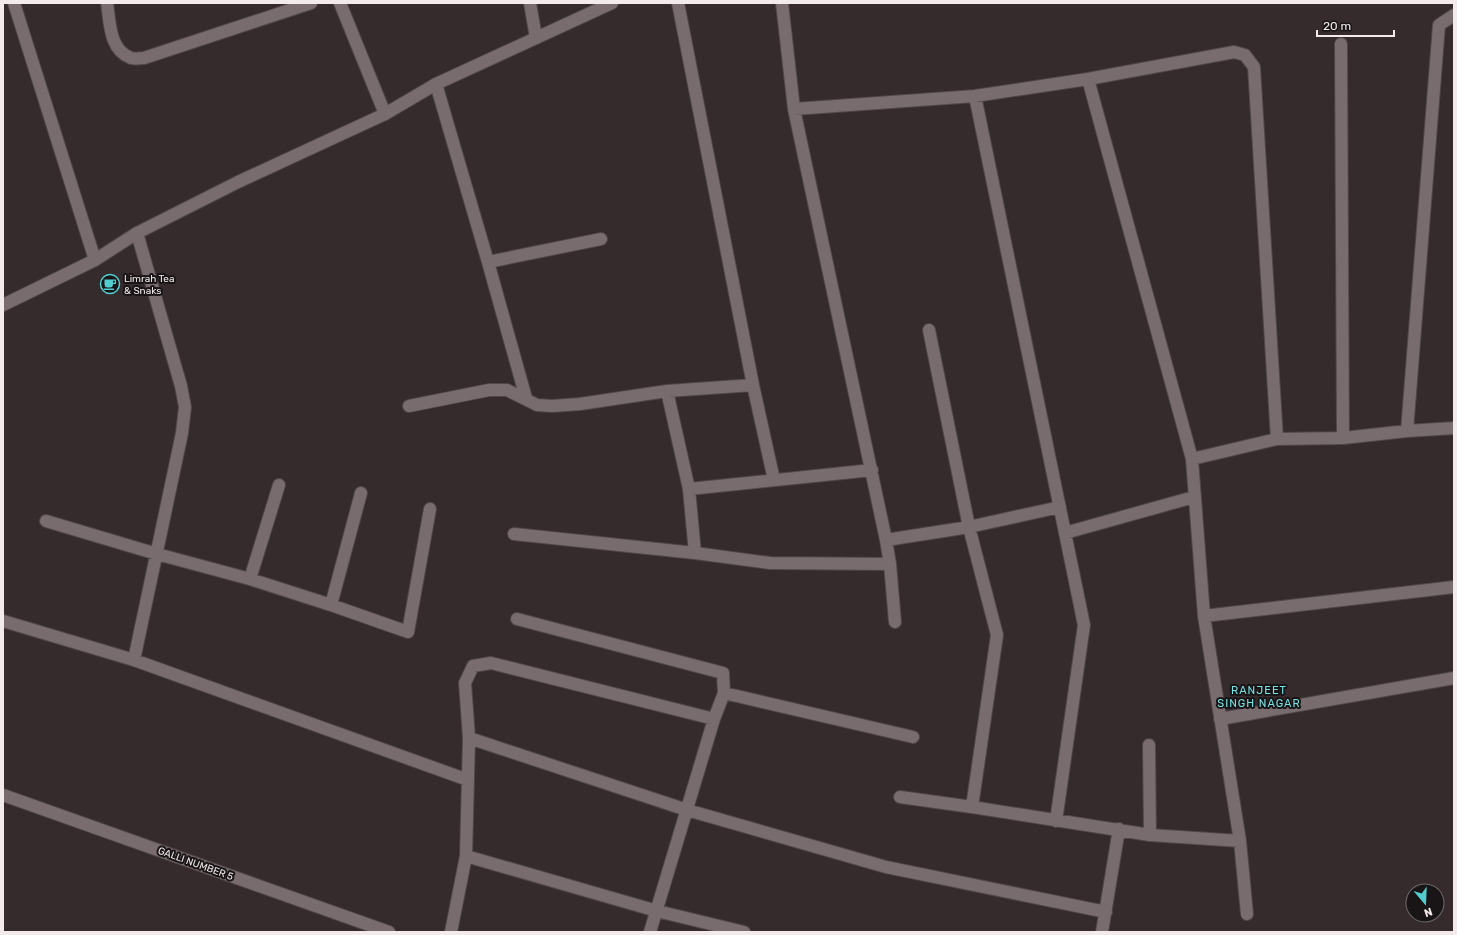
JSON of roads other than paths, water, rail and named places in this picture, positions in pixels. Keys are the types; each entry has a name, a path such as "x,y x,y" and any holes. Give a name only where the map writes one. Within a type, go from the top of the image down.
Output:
{"street":[{"path":"14,3 95,260"},
{"path":"107,3 113,41 122,53 132,58 144,58 311,3"},
{"path":"340,3 385,114"},
{"path":"530,3 536,38"},
{"path":"3,305 95,260 137,233 238,182 385,114 436,84 612,3"},
{"path":"678,3 753,385 774,480"},
{"path":"782,3 794,109 886,540 890,564 895,622"},
{"path":"1407,430 1439,26 1454,14"},
{"path":"1341,44 1343,438"},
{"path":"794,109 975,96 1088,79 1234,52 1245,55 1254,67 1277,439"},
{"path":"1088,79 1192,459 1204,616 1240,841 1247,914"},
{"path":"436,84 526,398"},
{"path":"975,96 1084,625 1056,821"},
{"path":"134,660 182,433 185,407 181,386 137,233"},
{"path":"488,262 601,239"},
{"path":"929,330 969,527 997,635 972,807"},
{"path":"409,406 489,390 507,390 537,404 552,406 580,404 667,391 753,385"},
{"path":"667,391 689,489 695,553"},
{"path":"1192,459 1277,439 1343,438 1407,430 1454,428"},
{"path":"689,489 872,470"},
{"path":"250,579 279,485"},
{"path":"332,605 361,493"},
{"path":"1065,534 1194,497"},
{"path":"886,540 969,527 1060,507"},
{"path":"46,521 157,554 250,579 332,605 408,632 430,509"},
{"path":"514,534 695,553 770,563 890,564"},
{"path":"1204,616 1454,587"},
{"path":"517,619 723,673 724,693 714,719 650,932"},
{"path":"3,621 134,660 468,780"},
{"path":"451,932 466,856 469,738 465,683 473,666 491,663 714,719"},
{"path":"1220,719 1454,678"},
{"path":"724,693 913,737"},
{"path":"469,738 687,810 886,867 1106,912"},
{"path":"1149,745 1150,835"},
{"name":"GALLI NUMBER 5","path":"3,795 389,932"},
{"path":"900,797 1119,829 1150,835 1240,841"},
{"path":"1102,932 1119,829"},
{"path":"466,856 657,911 744,932"}],"place":[{"name":"Limrah Tea & Snaks","path":"110,284"}],"district":[{"name":"RANJEET SINGH NAGAR","path":"1259,696"}]}
